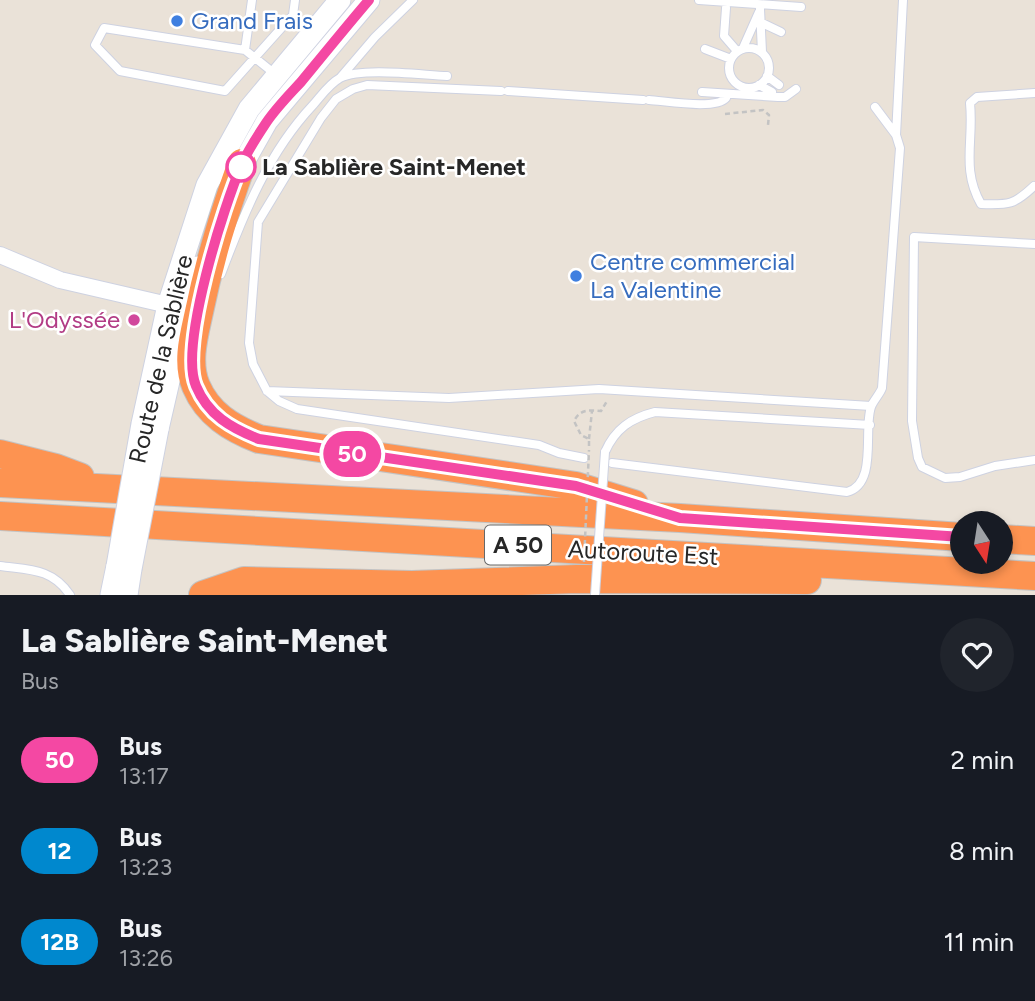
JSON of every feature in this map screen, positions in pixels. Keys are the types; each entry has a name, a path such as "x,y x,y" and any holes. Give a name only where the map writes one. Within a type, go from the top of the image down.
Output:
{"highway":[{"path":"242,163 212,251 192,349 191,368 195,384 219,419 237,431 259,439 576,486 680,518"},
{"path":"0,454 56,468 112,489"},
{"name":"Autoroute Est","path":"0,483 680,518 950,536"},
{"name":"Autoroute Est","path":"0,516 1035,578"},
{"path":"1013,540 1035,541"},
{"path":"203,595 244,581 411,585 577,579 1035,578"},
{"path":"234,595 248,589 283,582"}],"main road":[{"name":"Route de la Sablière","path":"111,595 124,568 150,427 168,305 207,184 249,109 340,0"},
{"name":"Route de la Sablière","path":"150,427 189,294 213,226 242,163 267,121 369,0"},
{"name":"Route de la Sablière","path":"124,568 127,595"}],"street":[{"path":"0,255 60,280 168,305"}],"lane":[{"path":"245,50 252,0"},
{"path":"277,76 255,57 245,50 104,28 95,45 120,71 225,90 255,57 293,15 295,0"},
{"path":"219,280 243,216 271,160 304,114 413,0"},
{"path":"699,0 801,7"},
{"path":"612,463 847,492 858,487 865,475 871,405 882,388 900,148 896,135 895,82 903,0"},
{"path":"726,8 724,36 737,53"},
{"path":"759,85 767,76 768,64 762,52 760,9 729,69 737,87 759,85 775,88 767,76"},
{"path":"760,22 781,32"},
{"path":"705,49 737,53 756,49 762,52"},
{"path":"340,78 363,73 447,76"},
{"path":"587,454 559,453 539,445 297,408 279,401 267,391 253,364 249,343 258,222 321,118 336,99 353,89 367,85 717,103 726,98"},
{"path":"702,92 785,97 796,89"},
{"path":"1034,186 1018,202 1006,205 981,204 972,187 968,147 970,103 977,97 1035,93"},
{"path":"875,107 896,135"},
{"path":"1035,244 914,237 912,421 922,467 945,478 1035,460"},
{"path":"205,331 200,361 208,393 218,406 235,419 267,432 425,463"},
{"path":"267,391 449,398 608,389 871,405"},
{"path":"595,595 605,452 611,440 628,423 654,412 870,425"},
{"path":"0,566 50,575 62,584 69,595"}],"path":[{"path":"717,103 720,113 728,115 763,110 769,115 768,125"},
{"path":"590,439 580,435 574,421 577,415 584,411 601,411 607,404 608,389"},
{"path":"583,569 587,454 592,411"}],"bus line":[{"name":"50","path":"369,0 267,121 242,163 214,242 192,349 191,368 195,384 219,419 237,431 259,439 576,486 680,518 950,536"}],"place":[{"name":"Grand Frais","path":"177,21"},
{"name":"La Sablière Saint-Menet","path":"241,167"},
{"name":"Centre commercial La Valentine","path":"576,276"},
{"name":"L'Odyssée","path":"134,320"}]}
